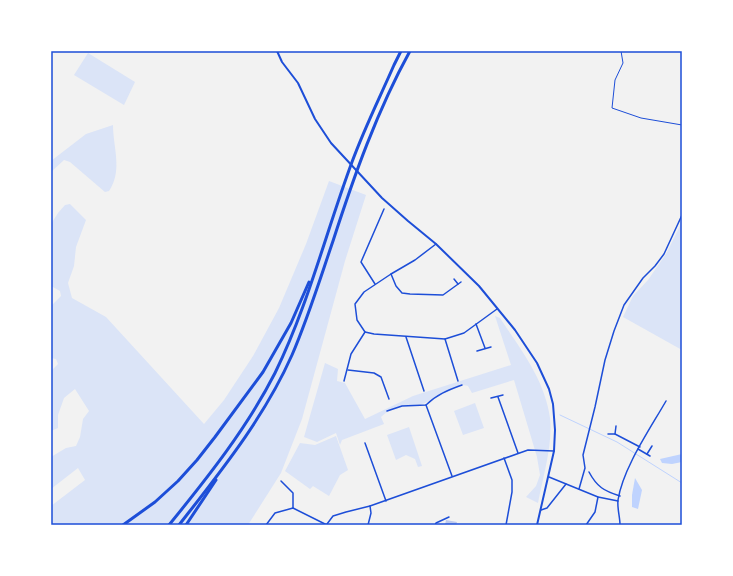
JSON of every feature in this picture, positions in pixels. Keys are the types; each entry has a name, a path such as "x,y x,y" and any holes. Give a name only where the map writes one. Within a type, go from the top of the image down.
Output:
{"highway":[{"path":"170,525 225,454 246,424 284,353 297,321 356,151 401,51"},
{"path":"179,525 224,468 251,430 269,400 292,354 363,156 383,106 410,51"},
{"path":"123,525 155,502 178,481 197,460 247,395 263,372 291,323 319,259"},
{"path":"186,525 224,468"}],"street":[{"path":"277,51 282,62 298,83 315,119 332,143 382,198 436,244 479,286 498,308 530,351 544,375 553,404 555,418 554,451 537,525"},
{"path":"375,284 362,262 384,209"},
{"path":"579,489 585,468 584,455 588,435 605,360 624,305 643,278 664,254 682,215"},
{"path":"436,244 415,260 390,274 364,292 355,304 357,320 365,332 406,337 444,339 464,333 498,308"},
{"path":"390,274 396,286 402,293 410,294 443,295 461,282"},
{"path":"454,279 458,284"},
{"path":"476,324 485,348"},
{"path":"344,381 351,354 365,332"},
{"path":"406,337 424,391"},
{"path":"444,339 458,381"},
{"path":"477,351 491,347"},
{"path":"348,370 374,373 381,377 389,399"},
{"path":"387,411 402,406 426,405 434,398 462,385"},
{"path":"491,398 503,395"},
{"path":"498,397 518,453"},
{"path":"620,525 618,501 624,480 639,448 666,401"},
{"path":"426,405 452,476"},
{"path":"615,434 616,426"},
{"path":"608,434 615,434 650,456"},
{"path":"365,443 386,501"},
{"path":"648,454 652,446"},
{"path":"266,525 275,513 293,508 327,525 333,516 386,501 518,453 534,449 554,451"},
{"path":"504,458 512,480 512,492 506,525"},
{"path":"590,472 598,486 607,492 620,496"},
{"path":"549,477 598,497 618,501"},
{"path":"281,481 294,494 293,508"},
{"path":"541,510 548,508 566,484"},
{"path":"586,525 595,512 598,497"},
{"path":"368,525 371,514 370,506"},
{"path":"435,525 436,523 449,517"}],"path":[{"path":"621,51 623,62 614,80 612,108 641,118 682,125"}],"shaded area":[{"path":"88,53 135,82 124,105 74,75"},
{"path":"113,125 116,175 109,191 105,192 70,162 64,160 51,172 51,161 86,134"},
{"path":"329,181 366,195 345,261 302,419 281,473 248,525 51,525 51,506 85,480 78,468 51,489 51,457 66,448 76,446 80,437 83,419 89,411 75,389 64,398 58,415 58,428 51,431 51,371 58,364 56,359 51,358 51,306 61,296 60,291 51,286 51,224 58,213 65,205 70,204 86,220 76,247 74,266 68,283 72,298 106,317 204,424 224,400 253,356 279,308 306,244"},
{"path":"682,222 682,350 623,317 633,296 648,280 666,254"},
{"path":"495,316 500,318 524,354 538,378 547,404 551,428 550,439 538,503 526,497 536,486 540,475 537,457 514,380 472,393 468,386 458,386 424,404 396,408 388,411 381,417 384,424 342,440 340,445 336,433 317,442 304,437 325,363 338,369 337,381 345,383 365,419 413,396 511,365"},
{"path":"475,403 484,428 463,435 454,411"},
{"path":"409,427 422,466 418,467 415,459 406,455 396,460 387,435"},
{"path":"336,436 348,470 340,475 329,496 313,486 310,489 285,471 300,443 315,445"}],"water":[{"path":"682,454 682,462 672,464 662,463 660,459"},
{"path":"635,478 642,490 638,509 632,507 632,495"}],"building":[{"path":"446,520 457,522 456,525 445,525"}],"waterway":[{"path":"560,415 617,442 682,483"}]}
